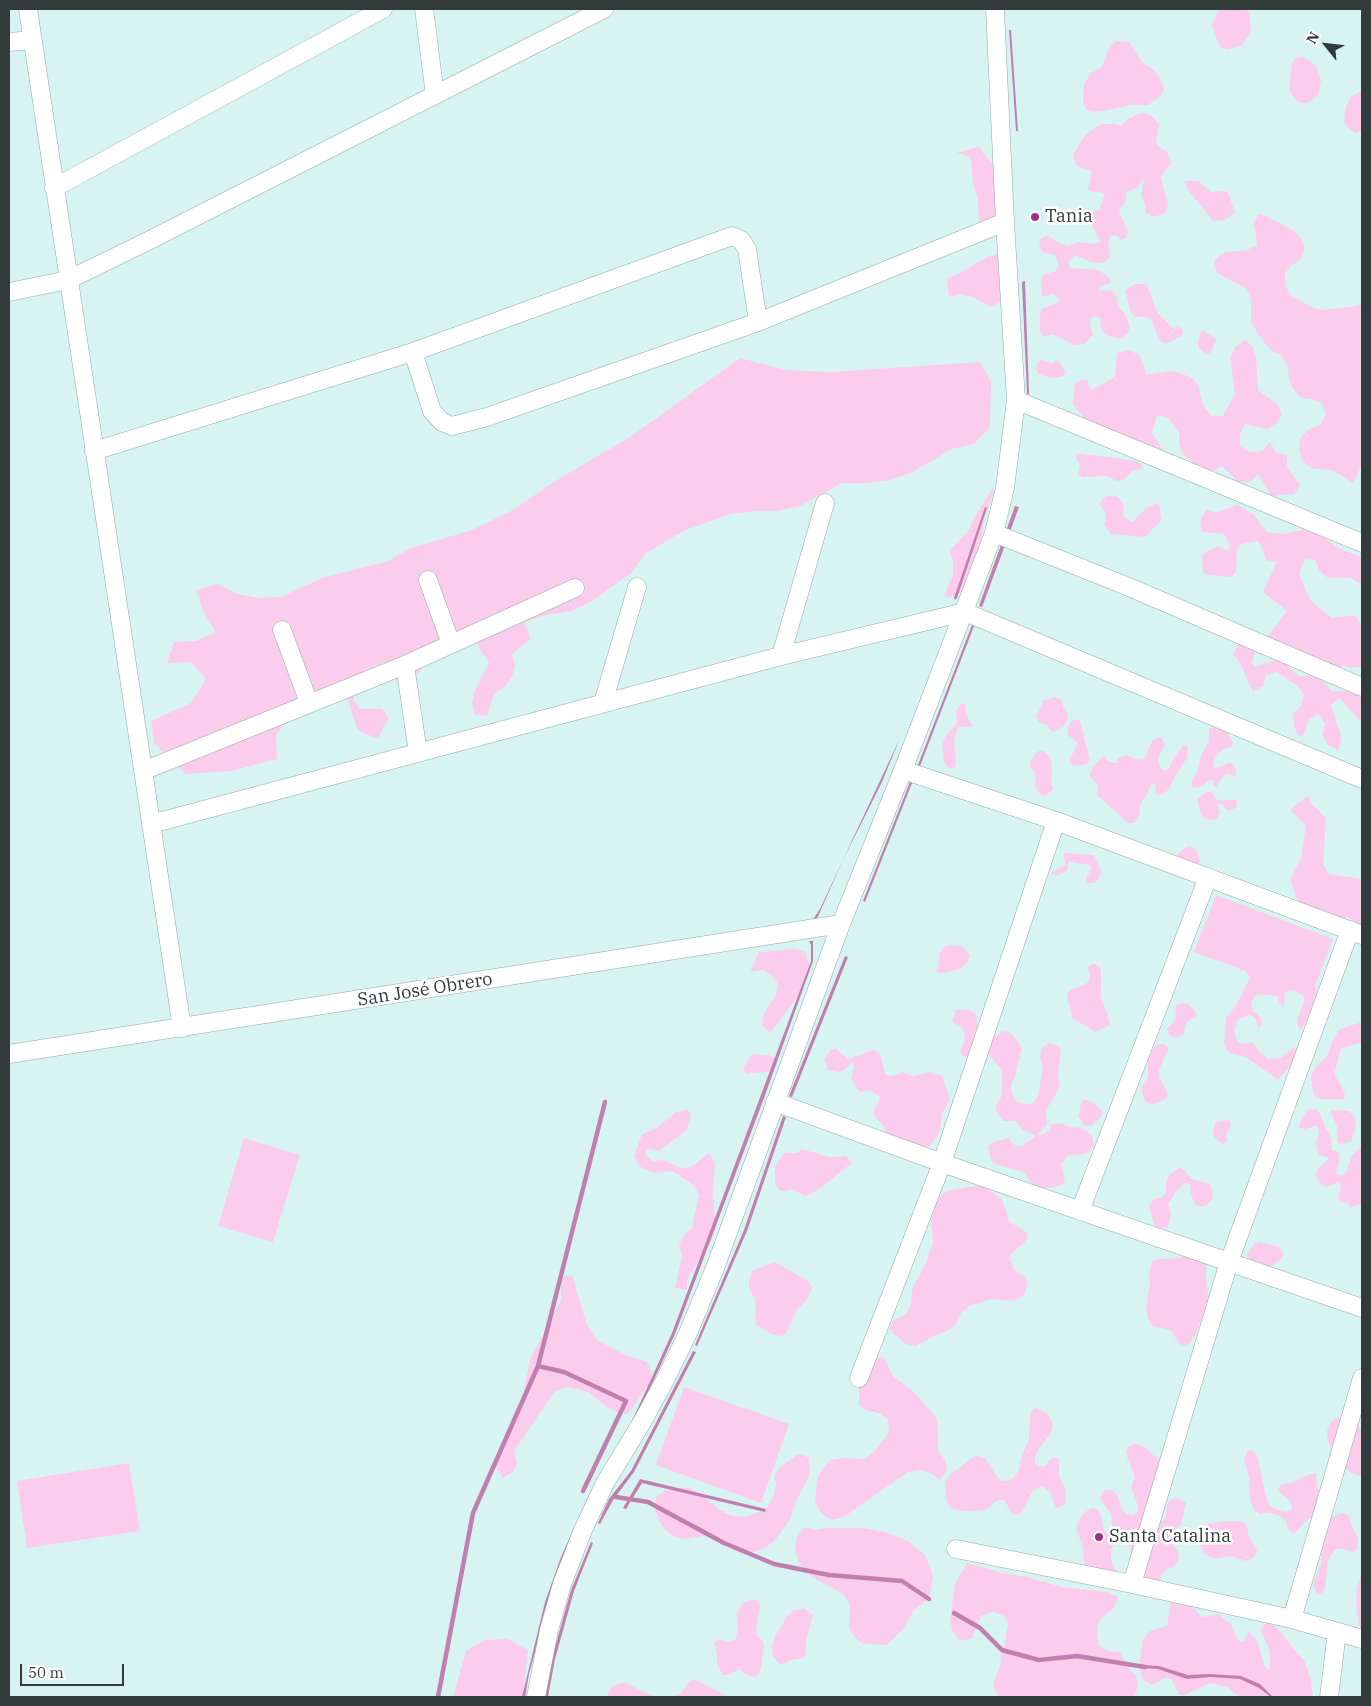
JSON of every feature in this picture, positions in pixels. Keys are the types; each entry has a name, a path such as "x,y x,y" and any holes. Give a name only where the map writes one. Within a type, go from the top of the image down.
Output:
{"street":[{"path":"28,9 182,1028"},
{"path":"54,188 383,9"},
{"path":"424,9 435,95"},
{"path":"9,292 68,280 604,9"},
{"path":"536,1697 549,1630 583,1530 605,1483 645,1417 688,1333 715,1268 840,924 903,770 994,533 1005,488 1016,400 995,9"},
{"path":"9,42 32,40"},
{"path":"414,352 432,411 442,422 452,426 487,417 758,322 1005,222"},
{"path":"94,451 414,352 732,236 741,240 747,249 758,322"},
{"path":"1016,400 1362,544"},
{"path":"781,656 825,503"},
{"path":"994,533 1124,585 1362,687"},
{"path":"428,580 452,644"},
{"path":"603,703 637,587"},
{"path":"143,771 404,665 575,588"},
{"path":"151,824 781,656 965,612 1362,779"},
{"path":"282,630 310,702"},
{"path":"404,665 418,753"},
{"path":"903,770 1056,821 1356,933 1229,1262 1132,1584"},
{"path":"859,1378 942,1163 1056,821"},
{"path":"1080,1211 1208,878"},
{"name":"San José Obrero","path":"9,1054 840,924"},
{"path":"775,1102 942,1163 1362,1308"},
{"path":"1292,1619 1362,1378"},
{"path":"956,1548 1292,1619 1362,1639"},
{"path":"1329,1697 1337,1632"}],"shaded area":[{"path":"1218,9 1247,9 1251,29 1242,45 1227,50 1218,43 1212,26"},
{"path":"1009,30 1011,30 1018,131 1016,131"},
{"path":"1116,41 1129,42 1142,62 1156,72 1164,89 1158,98 1148,105 1130,105 1091,112 1086,109 1083,103 1084,84 1091,73 1102,67 1108,50"},
{"path":"1302,56 1316,66 1321,80 1316,97 1306,103 1296,100 1289,91 1292,62"},
{"path":"1362,90 1362,131 1355,133 1346,126 1344,120 1346,107 1351,97"},
{"path":"1141,113 1152,116 1159,124 1157,146 1167,152 1170,157 1171,163 1161,177 1168,205 1166,211 1162,215 1156,216 1146,213 1141,196 1144,179 1137,188 1126,192 1125,203 1119,212 1128,232 1126,237 1121,240 1117,236 1111,235 1108,245 1110,256 1107,260 1102,263 1091,262 1075,255 1068,263 1071,268 1099,270 1108,277 1111,282 1100,286 1099,291 1111,290 1115,294 1118,299 1117,305 1125,314 1129,324 1129,331 1122,339 1111,337 1102,331 1101,319 1096,316 1091,318 1090,324 1093,335 1085,344 1074,345 1053,334 1043,337 1040,332 1040,314 1042,309 1059,302 1058,297 1053,294 1042,296 1041,278 1045,274 1056,271 1059,265 1055,255 1044,253 1039,243 1047,235 1067,246 1078,242 1095,244 1100,241 1090,221 1090,215 1100,209 1105,193 1088,190 1092,171 1077,166 1073,155 1086,134 1101,124 1121,126 1129,118"},
{"path":"979,147 997,170 998,204 995,215 985,230 966,233 979,222 978,200 973,183 971,161 968,156 956,153"},
{"path":"1184,181 1198,181 1211,192 1228,192 1235,213 1225,220 1213,221 1188,190"},
{"path":"1259,213 1291,229 1300,237 1305,248 1301,259 1285,273 1285,285 1291,295 1311,307 1322,310 1358,306 1362,303 1362,465 1353,483 1334,471 1311,468 1303,462 1299,450 1300,438 1309,429 1320,425 1326,414 1322,403 1312,399 1301,398 1293,389 1289,379 1288,367 1282,356 1272,351 1251,323 1251,300 1247,289 1217,273 1214,261 1222,253 1247,250 1257,245 1253,223"},
{"path":"1000,254 1010,296 991,307 972,297 960,294 949,297 947,278 958,274 989,256"},
{"path":"1025,281 1029,394 1027,394 1022,282"},
{"path":"1135,284 1147,284 1157,312 1172,327 1177,330 1177,325 1183,330 1182,336 1167,343 1161,342 1152,320 1147,317 1135,317 1131,313 1125,290"},
{"path":"1202,330 1216,339 1212,351 1207,355 1198,348 1198,341"},
{"path":"1245,340 1253,347 1256,357 1258,390 1277,404 1282,414 1277,423 1267,429 1245,424 1240,435 1240,446 1250,452 1262,451 1270,442 1276,452 1287,455 1287,467 1300,485 1294,494 1271,496 1258,474 1250,482 1238,482 1222,466 1213,471 1201,470 1184,455 1179,445 1179,433 1168,418 1157,415 1152,433 1164,452 1087,422 1073,404 1075,382 1087,379 1091,390 1105,383 1115,376 1117,353 1129,350 1139,355 1147,375 1172,371 1191,377 1198,385 1204,407 1212,416 1223,416 1235,394 1230,359 1235,347"},
{"path":"740,358 786,370 831,372 980,362 991,381 990,427 974,444 952,449 911,473 889,480 866,483 842,483 800,506 777,511 731,514 685,530 645,554 631,573 592,601 572,611 547,615 524,622 531,639 512,654 515,665 512,677 505,686 494,694 487,716 475,715 472,703 474,692 489,662 477,643 465,639 435,657 409,681 397,682 389,661 367,669 360,678 353,700 360,709 382,709 389,718 378,738 367,735 357,729 347,697 302,703 276,735 277,759 232,771 185,774 154,743 151,721 191,703 206,679 191,662 167,663 174,642 196,641 216,632 204,613 196,590 217,584 237,594 259,598 281,597 322,578 389,561 408,549 472,530 515,509 552,483 630,437"},
{"path":"1041,360 1052,363 1057,360 1066,374 1061,377 1050,378 1039,374 1036,370 1037,364"},
{"path":"1077,450 1077,453 1136,461 1141,464 1143,469 1131,472 1123,480 1117,481 1107,476 1083,477 1078,475 1080,463 1076,459"},
{"path":"993,487 994,492 984,519 980,555 965,590 949,598 944,596 953,574 953,563 949,551 969,530"},
{"path":"1106,496 1117,496 1124,504 1123,516 1132,522 1147,507 1159,503 1162,520 1145,537 1111,534 1104,525 1106,513 1099,504"},
{"path":"1237,505 1253,514 1267,532 1285,534 1310,528 1340,549 1362,557 1362,585 1351,578 1328,578 1319,571 1315,560 1305,558 1299,573 1310,600 1332,618 1355,615 1362,626 1362,668 1341,666 1331,671 1265,640 1287,611 1263,592 1277,562 1266,560 1261,545 1257,541 1241,544 1237,549 1236,572 1231,577 1208,575 1203,572 1202,554 1218,546 1228,551 1230,545 1224,534 1202,532 1200,521 1206,509 1216,513"},
{"path":"1015,506 1019,507 982,607 979,606"},
{"path":"985,507 987,508 955,600 954,598"},
{"path":"972,625 974,626 920,766 918,765"},
{"path":"1242,642 1252,646 1255,652 1252,663 1256,667 1278,659 1296,674 1321,679 1333,692 1351,690 1357,692 1362,697 1362,723 1339,698 1331,705 1342,739 1338,750 1328,745 1322,735 1325,724 1319,714 1309,719 1306,725 1307,728 1300,738 1294,727 1293,714 1301,706 1304,694 1296,685 1277,672 1266,675 1263,686 1253,692 1240,663 1233,654 1238,644"},
{"path":"1054,697 1062,700 1068,715 1064,726 1055,732 1050,730 1048,725 1039,722 1036,716 1043,701"},
{"path":"962,703 965,704 966,715 973,725 957,729 954,741 956,764 955,767 950,769 944,762 942,746 945,737 957,723 956,710"},
{"path":"1074,720 1080,720 1090,759 1087,764 1075,766 1070,764 1070,758 1077,742 1068,735 1069,724"},
{"path":"1209,728 1225,728 1233,743 1232,746 1222,750 1216,757 1213,762 1214,768 1231,762 1236,769 1236,775 1234,776 1229,773 1224,775 1216,787 1212,780 1209,780 1202,786 1194,788 1192,787 1192,781 1197,773 1201,755 1209,741"},
{"path":"901,736 881,784 843,860 815,923 812,921 820,909"},
{"path":"1159,737 1162,738 1165,746 1159,755 1158,763 1161,769 1164,771 1169,769 1174,757 1184,745 1188,749 1187,758 1165,793 1158,796 1155,791 1156,785 1151,783 1148,793 1140,804 1139,815 1134,823 1128,823 1097,795 1098,785 1090,776 1090,773 1093,766 1103,756 1106,757 1108,762 1114,763 1117,763 1118,760 1115,762 1118,758 1126,755 1137,760 1144,759 1153,740"},
{"path":"1038,751 1043,751 1047,754 1051,761 1052,770 1051,782 1053,789 1043,796 1035,787 1036,773 1030,766 1031,760"},
{"path":"910,782 912,783 865,902 863,901"},
{"path":"1207,792 1212,792 1216,800 1235,800 1237,802 1236,808 1227,811 1222,804 1217,803 1220,812 1217,818 1212,820 1205,819 1201,814 1197,799"},
{"path":"1309,795 1311,803 1326,818 1323,864 1329,874 1362,879 1362,925 1347,917 1315,928 1305,923 1290,879 1301,858 1306,825 1290,810"},
{"path":"1189,846 1195,848 1200,859 1199,864 1195,868 1176,856"},
{"path":"1063,853 1094,855 1101,871 1097,881 1086,883 1086,877 1090,872 1091,866 1069,861 1067,871 1056,876 1051,873 1066,864"},
{"path":"1216,895 1333,939 1315,986 1319,996 1319,1008 1307,1020 1301,1030 1297,1020 1305,998 1296,991 1291,990 1285,992 1284,1008 1278,1000 1278,996 1256,995 1251,1005 1253,1011 1261,1018 1262,1024 1259,1029 1255,1018 1250,1015 1239,1019 1236,1024 1234,1030 1237,1041 1242,1044 1253,1042 1259,1052 1268,1059 1280,1058 1294,1047 1297,1052 1293,1063 1278,1080 1246,1057 1230,1053 1226,1049 1224,1043 1226,1018 1237,1004 1250,977 1244,970 1194,952"},
{"path":"809,941 813,941 813,961 764,1098 675,1334 634,1423 553,1586 529,1674 525,1697 522,1697 545,1602 561,1557 587,1499 632,1421 672,1333 811,961 811,945"},
{"path":"950,945 962,946 970,955 969,960 961,969 943,973 937,972 934,967 938,970 940,952 944,947"},
{"path":"795,949 805,952 809,964 808,975 798,996 770,1033 762,1025 764,1014 776,995 778,984 771,975 762,970 750,972 759,952"},
{"path":"845,956 848,957 792,1097 789,1096"},
{"path":"1091,964 1096,964 1101,968 1101,997 1110,1025 1095,1032 1072,1018 1067,995 1070,990 1087,983 1090,979 1090,973 1087,968"},
{"path":"1187,1003 1197,1016 1187,1022 1184,1033 1174,1038 1167,1029 1175,1020 1176,1005"},
{"path":"956,1010 969,1010 977,1018 975,1035 977,1047 968,1057 963,1056 960,1051 965,1033 962,1028 952,1022"},
{"path":"1362,1022 1362,1044 1357,1043 1341,1049 1335,1071 1336,1077 1345,1093 1344,1099 1320,1099 1315,1096 1313,1090 1312,1073 1328,1055 1333,1039 1340,1029"},
{"path":"1007,1031 1012,1034 1022,1048 1011,1085 1015,1101 1029,1105 1038,1096 1043,1067 1040,1058 1042,1048 1047,1044 1053,1044 1061,1049 1058,1071 1059,1089 1046,1110 1047,1125 1037,1135 1045,1134 1052,1126 1048,1127 1060,1123 1070,1127 1082,1128 1092,1135 1094,1146 1086,1154 1069,1155 1061,1164 1065,1181 1062,1185 1051,1188 1039,1188 1023,1172 995,1164 991,1160 988,1148 991,1143 1008,1138 1016,1146 1022,1146 1036,1136 1023,1130 1015,1121 1003,1121 996,1111 996,1105 1002,1094 1002,1070 988,1054 989,1045 993,1038 1001,1032"},
{"path":"1158,1044 1164,1044 1169,1047 1159,1070 1159,1077 1167,1092 1167,1098 1152,1105 1145,1101 1141,1088 1148,1077 1148,1059"},
{"path":"836,1049 849,1059 872,1050 878,1052 881,1056 885,1074 891,1076 902,1072 913,1076 931,1072 942,1076 950,1099 942,1114 940,1131 930,1146 919,1149 889,1138 884,1127 873,1114 880,1097 871,1090 860,1092 856,1088 851,1078 854,1067 852,1062 839,1072 828,1070 824,1059 831,1050"},
{"path":"752,1054 772,1056 776,1060 773,1071 746,1074 743,1069"},
{"path":"1084,1099 1094,1103 1103,1112 1101,1117 1091,1126 1085,1126 1078,1116"},
{"path":"687,1109 691,1114 687,1130 659,1151 648,1149 644,1154 653,1161 664,1160 680,1168 691,1167 709,1153 715,1163 713,1193 716,1228 712,1239 687,1279 687,1290 675,1288 682,1257 679,1245 684,1235 692,1228 699,1195 693,1185 673,1171 655,1173 640,1167 634,1156 642,1134 658,1127 676,1112"},
{"path":"1316,1109 1320,1113 1326,1129 1330,1133 1332,1150 1338,1152 1340,1157 1336,1173 1341,1176 1346,1173 1352,1155 1362,1145 1362,1204 1350,1207 1347,1202 1342,1203 1338,1199 1341,1187 1338,1182 1328,1187 1322,1186 1316,1176 1317,1170 1329,1158 1319,1155 1316,1143 1319,1132 1317,1126 1305,1129 1299,1128 1300,1122 1307,1110"},
{"path":"1330,1110 1349,1111 1354,1115 1356,1126 1351,1142 1338,1144 1337,1126"},
{"path":"783,1116 786,1117 747,1231 697,1346 695,1345 744,1230"},
{"path":"1216,1120 1217,1122 1229,1120 1231,1125 1226,1135 1227,1141 1223,1145 1214,1137 1213,1131"},
{"path":"244,1138 300,1155 273,1242 218,1226"},
{"path":"802,1149 829,1157 846,1156 852,1163 811,1194 805,1196 792,1189 780,1191 775,1184 777,1163 784,1153 796,1153"},
{"path":"1180,1167 1191,1179 1210,1184 1213,1196 1207,1205 1201,1207 1195,1204 1190,1192 1191,1186 1186,1182 1177,1190 1168,1204 1171,1215 1168,1227 1156,1229 1149,1207 1152,1201 1162,1197 1166,1192 1166,1181 1169,1175"},
{"path":"983,1186 1002,1199 1009,1221 1027,1233 1024,1243 1011,1254 1010,1259 1014,1270 1024,1276 1027,1281 1026,1292 1023,1296 1013,1301 991,1299 969,1306 961,1313 956,1324 947,1331 916,1346 906,1344 890,1328 892,1322 907,1313 910,1308 913,1286 925,1265 933,1243 931,1220 938,1198 947,1191"},
{"path":"1259,1242 1280,1247 1283,1253 1282,1258 1272,1266 1260,1267 1254,1265 1247,1255 1255,1243"},
{"path":"1192,1255 1206,1264 1209,1299 1195,1336 1188,1344 1183,1346 1172,1332 1156,1327 1148,1319 1146,1307 1150,1284 1149,1273 1152,1262 1157,1259 1180,1258"},
{"path":"774,1262 805,1279 812,1288 807,1299 796,1311 787,1332 782,1336 771,1334 756,1324 755,1299 749,1288 752,1271"},
{"path":"572,1275 587,1325 597,1340 626,1355 647,1362 652,1373 649,1384 628,1414 617,1412 607,1407 588,1392 566,1387 555,1391 514,1451 517,1463 512,1473 502,1478 496,1467 521,1406 530,1360 561,1300 561,1277"},
{"path":"693,1351 696,1352 634,1472 613,1500 600,1524 598,1523 609,1499 631,1471"},
{"path":"883,1356 893,1376 913,1391 936,1417 938,1451 945,1460 947,1471 939,1480 931,1473 919,1470 908,1472 842,1518 831,1520 821,1513 815,1502 817,1479 822,1469 830,1460 841,1458 864,1459 875,1451 889,1432 888,1420 879,1413 868,1411 859,1405 859,1378 871,1361"},
{"path":"684,1387 789,1424 761,1503 656,1465"},
{"path":"1037,1408 1047,1414 1053,1423 1051,1434 1040,1447 1035,1457 1035,1463 1039,1466 1046,1466 1054,1457 1059,1459 1059,1476 1066,1491 1066,1502 1057,1508 1051,1493 1042,1486 1033,1491 1019,1515 1013,1515 1004,1500 998,1500 985,1510 963,1511 952,1509 946,1499 945,1482 952,1473 976,1455 986,1459 998,1478 1003,1481 1009,1481 1014,1477 1018,1472 1022,1455 1029,1439 1032,1410"},
{"path":"1345,1414 1355,1418 1362,1432 1362,1476 1352,1473 1343,1467 1328,1442 1327,1431 1329,1425 1332,1421"},
{"path":"1134,1444 1145,1447 1153,1455 1174,1466 1173,1483 1171,1488 1166,1491 1158,1517 1162,1521 1166,1517 1167,1505 1170,1500 1176,1498 1186,1503 1181,1525 1170,1536 1173,1547 1178,1550 1178,1561 1161,1575 1160,1586 1154,1595 1149,1597 1143,1597 1133,1592 1124,1577 1131,1555 1131,1549 1128,1544 1123,1540 1118,1540 1111,1549 1111,1560 1119,1576 1088,1570 1084,1565 1083,1548 1077,1531 1077,1525 1083,1514 1093,1508 1098,1510 1101,1515 1104,1531 1109,1535 1113,1531 1111,1514 1101,1500 1101,1494 1105,1490 1111,1490 1116,1493 1122,1510 1127,1514 1133,1515 1138,1512 1138,1506 1132,1490 1132,1484 1135,1479 1126,1451 1129,1446"},
{"path":"1247,1450 1253,1451 1257,1455 1269,1505 1285,1512 1291,1510 1292,1504 1280,1493 1278,1488 1283,1484 1294,1482 1304,1476 1316,1473 1317,1486 1322,1496 1315,1518 1309,1518 1294,1534 1289,1531 1285,1520 1281,1516 1270,1513 1259,1514 1255,1511 1250,1500 1249,1477 1244,1461"},
{"path":"798,1454 809,1457 808,1479 797,1499 789,1521 775,1540 766,1547 755,1552 744,1552 719,1538 708,1535 686,1539 675,1537 666,1531 659,1521 655,1509 656,1497 666,1490 678,1488 690,1488 730,1515 744,1517 766,1509 774,1495 776,1483 774,1478 779,1468"},
{"path":"129,1463 140,1531 27,1548 17,1481"},
{"path":"640,1479 766,1509 765,1512 642,1483 626,1509 623,1508"},
{"path":"1344,1513 1349,1516 1352,1527 1358,1537 1358,1549 1354,1552 1338,1548 1334,1551 1328,1560 1325,1588 1322,1593 1317,1595 1313,1584 1322,1562 1319,1545 1331,1518"},
{"path":"1225,1521 1243,1522 1247,1526 1249,1537 1257,1549 1256,1555 1252,1559 1246,1561 1230,1556 1214,1559 1204,1554 1198,1532 1208,1524"},
{"path":"805,1527 815,1530 862,1528 886,1532 908,1541 925,1555 933,1577 929,1599 914,1610 903,1629 887,1645 863,1644 855,1638 849,1628 850,1604 843,1594 812,1577 804,1570 798,1560 795,1549 797,1537"},
{"path":"591,1542 593,1543 574,1591 555,1659 548,1697 545,1697 552,1658 571,1590"},
{"path":"967,1563 1062,1587 1108,1592 1118,1597 1114,1608 1098,1623 1097,1634 1099,1646 1109,1651 1120,1652 1128,1667 1136,1676 1138,1686 1134,1697 998,1697 993,1685 1001,1662 1008,1625 1004,1615 992,1612 981,1616 972,1638 960,1641 953,1632 950,1621 955,1584"},
{"path":"1362,1571 1362,1629 1359,1626 1356,1602"},
{"path":"752,1599 758,1601 760,1606 756,1630 757,1636 764,1645 761,1669 755,1677 749,1676 739,1669 729,1675 723,1675 717,1665 717,1653 714,1642 719,1639 730,1642 735,1640 738,1630 737,1613 742,1604"},
{"path":"1173,1599 1189,1602 1200,1615 1205,1617 1218,1614 1231,1624 1238,1640 1243,1642 1249,1632 1257,1640 1265,1667 1270,1670 1270,1652 1261,1631 1263,1625 1269,1623 1274,1626 1304,1660 1310,1677 1313,1697 1239,1697 1227,1687 1210,1683 1185,1695 1179,1695 1172,1680 1167,1677 1152,1685 1147,1682 1143,1679 1139,1668 1143,1639 1150,1631 1167,1626 1170,1604"},
{"path":"804,1608 813,1615 806,1641 806,1653 803,1658 791,1660 781,1665 773,1657 772,1646 776,1634 789,1614 794,1610"},
{"path":"508,1639 528,1650 524,1685 528,1697 453,1697 466,1651 485,1640"},
{"path":"1141,1665 1159,1666 1188,1675 1241,1676 1260,1684 1273,1697 1240,1679 1210,1677 1187,1679 1158,1669 1141,1668"},
{"path":"694,1679 729,1697 671,1697 682,1692 689,1682"},
{"path":"625,1682 647,1694 658,1697 606,1697 612,1686"}],"waterway":[{"path":"438,1697 473,1513 538,1366 605,1102"},
{"path":"538,1366 564,1372 626,1401 583,1491"},
{"path":"616,1497 648,1502 724,1543 774,1564 829,1575 902,1581 929,1599"},
{"path":"954,1613 980,1628 1002,1650 1039,1660 1077,1656 1145,1667"}],"place":[{"name":"Tania","path":"1035,217"},
{"name":"Santa Catalina","path":"1099,1537"}]}
